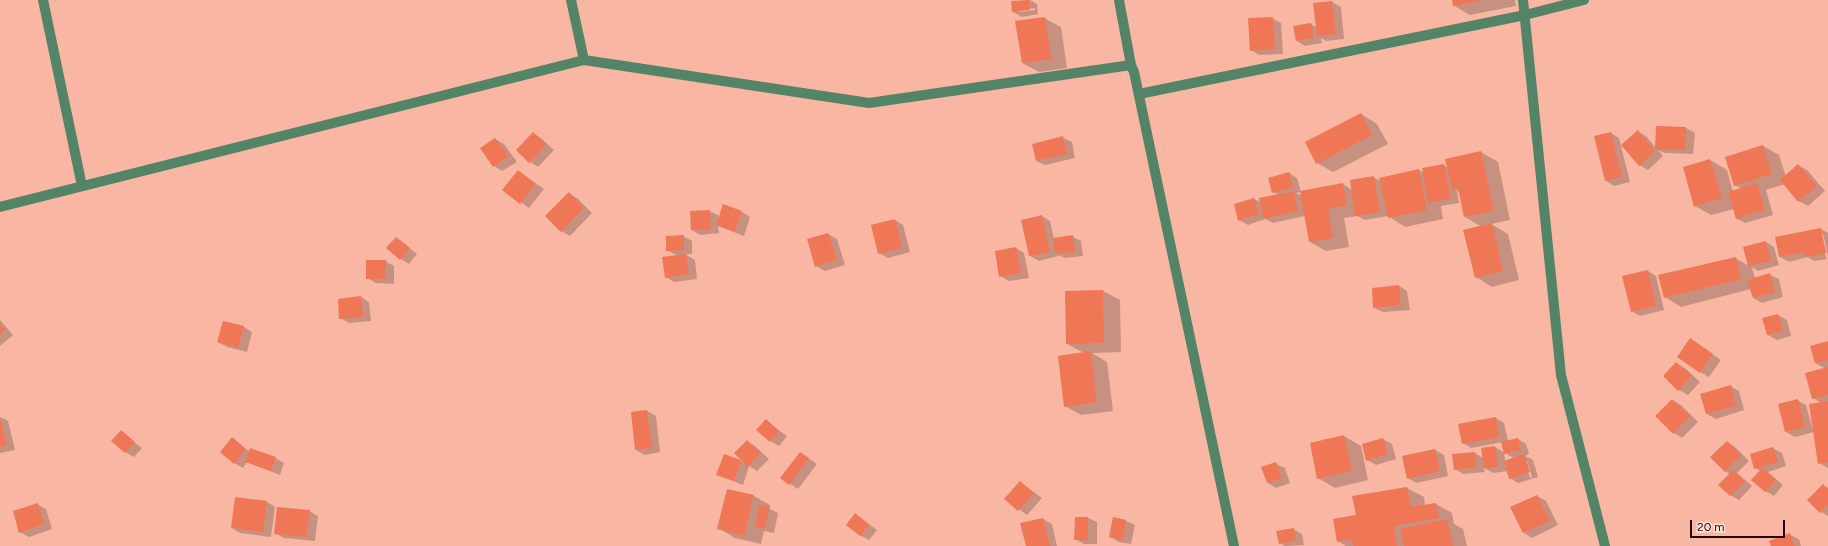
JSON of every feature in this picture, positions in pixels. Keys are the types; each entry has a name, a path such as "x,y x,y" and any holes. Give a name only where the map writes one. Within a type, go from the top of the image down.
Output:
{"street":[{"path":"43,0 82,186"},
{"path":"571,0 584,60"},
{"path":"1119,0 1131,66 1134,72 1139,94 1234,546"},
{"path":"1523,0 1526,15 1561,375 1605,546"},
{"path":"1139,94 1526,15 1584,0"},
{"path":"0,207 584,60 869,103 1131,66"}],"building":[{"path":"1029,0 1030,10 1012,12 1011,1"},
{"path":"1452,0 1479,0 1479,1 1453,6"},
{"path":"1332,1 1336,34 1317,36 1313,3"},
{"path":"1045,17 1051,59 1022,63 1015,21"},
{"path":"1273,17 1275,49 1250,51 1248,18"},
{"path":"1311,23 1314,38 1296,41 1293,26"},
{"path":"1361,113 1372,135 1316,164 1305,142"},
{"path":"1656,126 1686,127 1685,150 1655,149"},
{"path":"1638,130 1655,151 1639,166 1621,145"},
{"path":"533,132 546,145 529,163 516,150"},
{"path":"1611,132 1622,177 1605,181 1594,136"},
{"path":"1063,136 1067,154 1036,161 1032,144"},
{"path":"495,138 509,156 493,167 480,148"},
{"path":"1763,145 1772,174 1734,186 1725,157"},
{"path":"1481,151 1494,211 1464,217 1458,188 1452,189 1445,159"},
{"path":"1710,159 1722,198 1694,207 1683,167"},
{"path":"1444,164 1451,198 1428,203 1422,168"},
{"path":"1798,164 1817,186 1798,202 1780,180"},
{"path":"1419,169 1427,210 1388,218 1379,178"},
{"path":"518,170 536,184 520,204 502,190"},
{"path":"1289,172 1293,187 1272,193 1268,178"},
{"path":"1374,176 1380,212 1355,216 1350,180"},
{"path":"1343,183 1347,205 1328,209 1333,238 1309,242 1300,191"},
{"path":"1757,183 1765,210 1736,219 1728,192"},
{"path":"1294,191 1298,211 1263,219 1259,198"},
{"path":"569,192 584,208 561,232 545,216"},
{"path":"1254,198 1259,214 1238,221 1234,204"},
{"path":"723,204 742,211 735,232 716,225"},
{"path":"710,210 711,229 691,230 690,211"},
{"path":"1042,215 1050,252 1029,256 1021,220"},
{"path":"895,219 902,248 878,254 871,225"},
{"path":"1492,223 1503,271 1475,278 1463,230"},
{"path":"1821,228 1826,253 1805,257 1804,252 1779,257 1775,237"},
{"path":"828,233 837,260 815,267 807,239"},
{"path":"684,235 684,250 666,251 666,236"},
{"path":"1073,235 1075,252 1055,254 1053,238"},
{"path":"396,237 410,248 400,260 386,248"},
{"path":"1766,241 1771,261 1748,266 1743,247"},
{"path":"1016,247 1021,273 999,277 995,251"},
{"path":"686,254 689,274 665,278 662,257"},
{"path":"1736,257 1741,279 1664,298 1658,275"},
{"path":"366,260 386,260 385,279 366,279"},
{"path":"1648,270 1656,306 1631,312 1622,276"},
{"path":"1770,273 1775,292 1753,298 1747,280"},
{"path":"1399,285 1401,305 1373,308 1372,288"},
{"path":"1103,290 1104,343 1066,344 1065,291"},
{"path":"361,296 363,317 339,319 338,299"},
{"path":"1778,314 1783,331 1767,335 1762,318"},
{"path":"223,321 244,326 238,348 217,342"},
{"path":"0,324 5,330 0,334"},
{"path":"1690,338 1713,354 1700,373 1677,357"},
{"path":"1828,341 1828,360 1815,363 1810,346"},
{"path":"1091,351 1097,402 1064,407 1058,356"},
{"path":"1676,362 1692,376 1678,391 1663,376"},
{"path":"1828,367 1828,395 1812,399 1805,373"},
{"path":"1731,385 1736,406 1706,414 1700,394"},
{"path":"1672,399 1690,416 1673,434 1655,416"},
{"path":"1798,399 1805,427 1785,432 1778,404"},
{"path":"1828,401 1828,462 1818,464 1809,404"},
{"path":"647,410 652,448 635,450 631,412"},
{"path":"1496,417 1499,437 1462,444 1458,424"},
{"path":"0,418 7,445 0,447"},
{"path":"766,419 779,431 770,442 756,430"},
{"path":"121,430 135,442 125,453 111,441"},
{"path":"1344,435 1352,471 1317,479 1310,443"},
{"path":"232,437 246,449 234,464 220,452"},
{"path":"1383,438 1388,454 1366,461 1362,444"},
{"path":"1518,438 1521,450 1504,454 1501,442"},
{"path":"747,440 761,453 748,467 734,453"},
{"path":"1727,441 1741,455 1725,472 1710,457"},
{"path":"1495,446 1498,467 1484,468 1481,448"},
{"path":"1773,447 1778,462 1754,469 1750,454"},
{"path":"250,448 276,457 271,471 245,462"},
{"path":"1435,449 1440,471 1407,479 1402,456"},
{"path":"800,452 809,458 789,485 780,478"},
{"path":"1475,452 1476,467 1454,470 1452,454"},
{"path":"724,454 741,460 734,481 716,475"},
{"path":"1524,454 1530,472 1509,479 1504,461"},
{"path":"1276,462 1282,479 1267,483 1261,467"},
{"path":"1762,468 1776,480 1765,492 1751,480"},
{"path":"1733,470 1745,481 1730,496 1718,485"},
{"path":"1020,481 1034,493 1018,511 1004,499"},
{"path":"1823,484 1828,489 1828,505 1820,513 1807,500"},
{"path":"1407,487 1411,507 1436,503 1439,518 1394,526 1397,546 1353,546 1352,539 1337,542 1333,519 1356,515 1352,496"},
{"path":"727,489 754,495 744,536 717,529"},
{"path":"1537,495 1550,521 1523,533 1510,507"},
{"path":"235,497 267,501 263,532 231,528"},
{"path":"38,503 44,524 19,533 13,511"},
{"path":"759,505 770,507 765,529 755,527"},
{"path":"277,507 310,510 306,537 274,534"},
{"path":"855,513 869,525 860,536 846,525"},
{"path":"1075,517 1088,517 1088,540 1074,540"},
{"path":"1113,517 1126,520 1123,540 1109,537"},
{"path":"1043,518 1050,546 1026,546 1020,523"},
{"path":"1447,519 1453,546 1404,546 1400,529"},
{"path":"1294,528 1296,540 1279,544 1276,531"},
{"path":"1790,533 1795,546 1771,546 1769,541"}]}
